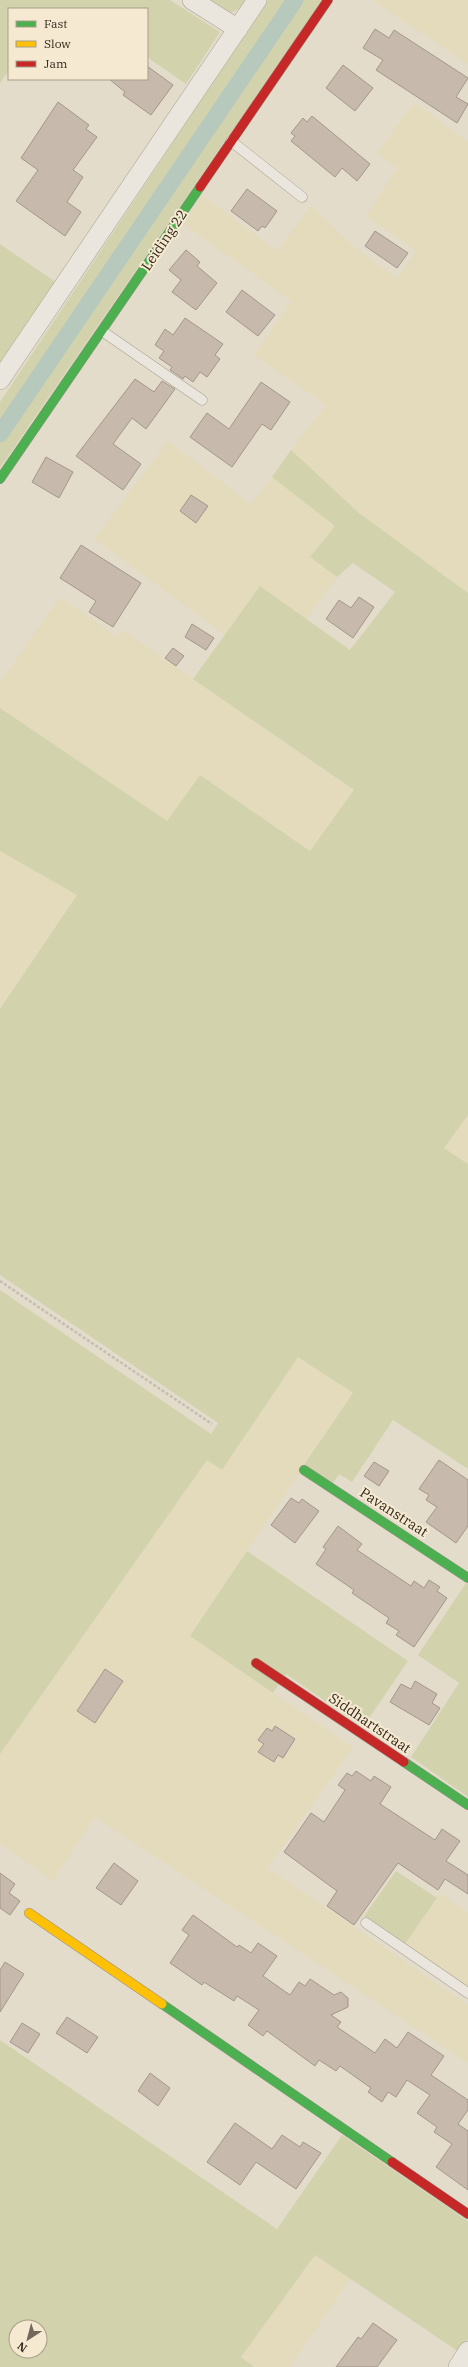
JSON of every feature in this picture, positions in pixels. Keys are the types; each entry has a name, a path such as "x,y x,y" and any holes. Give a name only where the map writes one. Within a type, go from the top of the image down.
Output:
{"street":[{"path":"192,0 238,29"},
{"path":"0,380 257,0"},
{"name":"Leiding 22","path":"0,479 328,0"},
{"name":"Pavanstraat","path":"304,1470 468,1578"},
{"name":"Siddhartstraat","path":"256,1663 468,1805"},
{"path":"29,1913 468,2214"},
{"path":"458,2367 468,2351"}],"lane":[{"path":"232,141 302,197"},
{"path":"102,330 202,400"},
{"path":"366,1923 468,1993"}],"path":[{"path":"0,1281 212,1424"}],"shaded area":[{"path":"371,0 468,0 468,64"},
{"path":"414,102 468,142 468,593 359,513 291,450 326,405 254,355 291,301 183,224 202,195 277,251 311,205 351,244 397,279 416,251 366,216 397,168 377,153"},
{"path":"168,441 251,504 272,477 335,526 310,557 337,577 307,619 260,586 225,635 94,539"},
{"path":"60,597 117,637 123,630 354,791 310,851 200,775 167,822 0,708 0,682"},
{"path":"0,851 77,895 0,1009"},
{"path":"468,1115 468,1164 444,1148"},
{"path":"298,1357 353,1393 190,1636 353,1747 268,1868 468,2005 468,2063 95,1817 53,1881 0,1844 0,1754 207,1460 222,1470"},
{"path":"441,1893 468,1913 468,1987 405,1944"},
{"path":"315,2255 351,2278 290,2367 254,2367 241,2357"}],"green space":[{"path":"0,0 170,0 220,32 186,84 148,58 148,8 8,8 8,71 0,83"},
{"path":"204,0 248,0 236,10 227,12 222,11"},
{"path":"268,0 322,0 0,468 0,402"},
{"path":"0,244 57,283 0,364"},
{"path":"291,450 359,513 468,593 468,1115 444,1148 468,1164 468,1469 393,1420 352,1482 339,1474 333,1483 304,1465 353,1393 298,1357 222,1470 207,1460 0,1754 0,1290 211,1434 218,1423 0,1275 0,1009 77,895 0,851 0,708 167,821 200,775 310,851 354,790 193,679 260,586 350,650 395,592 353,563 337,577 310,557 335,526 272,477"},
{"path":"247,1551 408,1661 363,1727 286,1674 273,1693 190,1636"},
{"path":"466,1583 468,1584 468,1797 411,1757 459,1683 418,1655"},
{"path":"396,1871 437,1898 405,1944 364,1916"},
{"path":"0,2040 277,2229 342,2135 468,2221 468,2339 459,2352 315,2255 241,2357 254,2367 0,2367"}],"building":[{"path":"375,29 389,38 394,30 468,78 456,97 468,104 457,123 376,70 383,60 363,48"},
{"path":"343,65 373,88 355,111 326,88"},
{"path":"148,67 173,85 151,115 123,95 125,92 110,80 148,80"},
{"path":"58,102 89,125 86,129 97,137 73,170 83,177 67,202 81,212 65,236 16,201 38,170 21,158"},
{"path":"312,116 370,164 357,181 342,168 335,177 291,141 295,136 291,133 303,118 307,122"},
{"path":"247,189 277,211 265,228 262,226 258,231 231,211"},
{"path":"375,231 408,253 397,268 365,246"},
{"path":"186,250 200,262 197,266 217,283 196,310 172,292 181,280 169,270"},
{"path":"242,290 275,315 258,336 226,312"},
{"path":"185,318 223,344 215,355 220,359 207,377 200,372 193,382 185,376 183,379 170,370 172,367 159,358 164,351 155,345 165,329 173,335"},
{"path":"135,379 154,392 162,381 175,389 146,429 132,418 113,444 141,464 123,490 76,456"},
{"path":"261,382 290,402 271,430 262,424 232,467 190,437 207,413 229,429"},
{"path":"46,457 73,472 59,498 32,482"},
{"path":"191,495 208,506 196,523 180,511"},
{"path":"81,545 141,583 113,627 89,612 96,601 60,578"},
{"path":"359,597 374,607 353,638 326,619 339,600 351,608"},
{"path":"192,624 214,638 206,650 185,637"},
{"path":"173,648 184,656 176,666 165,658"},
{"path":"439,1460 468,1480 468,1526 456,1543 426,1522 437,1507 426,1500 429,1495 419,1489"},
{"path":"374,1462 389,1471 379,1486 364,1476"},
{"path":"291,1498 299,1503 302,1499 319,1511 295,1543 271,1525"},
{"path":"338,1526 362,1544 357,1550 411,1586 414,1581 424,1588 429,1580 440,1587 437,1591 447,1598 414,1647 396,1635 399,1631 386,1623 389,1618 352,1593 354,1590 316,1564 326,1549 323,1547"},
{"path":"105,1669 123,1681 95,1723 77,1711"},
{"path":"415,1681 437,1694 432,1703 440,1708 429,1725 390,1702 401,1684 411,1689"},
{"path":"275,1726 295,1739 283,1758 278,1755 274,1762 258,1752 264,1744 258,1740 267,1728 272,1731"},
{"path":"356,1771 371,1781 374,1776 391,1787 380,1804 435,1840 442,1829 460,1841 446,1861 468,1875 468,1894 445,1879 438,1890 398,1863 354,1925 327,1906 337,1891 284,1852 311,1813 324,1822 345,1790 338,1785 347,1773 352,1776"},
{"path":"114,1863 138,1881 121,1905 96,1888"},
{"path":"0,1873 15,1884 9,1893 20,1901 10,1915 0,1908"},
{"path":"193,1915 237,1947 239,1945 251,1953 258,1943 277,1956 263,1976 290,1995 299,1982 305,1986 310,1979 334,1995 341,1992 348,1998 348,2007 331,2015 341,2022 337,2027 375,2053 385,2039 397,2048 408,2032 444,2056 431,2075 468,2100 468,2110 458,2124 468,2131 468,2190 436,2167 452,2144 434,2132 437,2127 417,2113 430,2095 407,2080 396,2097 388,2092 382,2102 368,2092 371,2088 340,2066 336,2071 319,2060 315,2066 267,2031 263,2036 248,2025 259,2010 237,1996 234,2001 204,1982 202,1985 170,1963 189,1935 182,1930"},
{"path":"5,1962 24,1974 0,2012 0,1970"},
{"path":"67,2017 98,2037 87,2053 56,2033"},
{"path":"22,2023 40,2034 28,2053 10,2042"},
{"path":"150,2073 170,2088 158,2106 138,2091"},
{"path":"235,2123 272,2149 282,2135 300,2147 303,2142 321,2153 296,2189 256,2162 240,2185 207,2162"},
{"path":"373,2323 397,2340 377,2367 336,2367 358,2337 361,2339"}],"waterway":[{"path":"0,434 295,0"}],"traffic: fast":[{"path":"0,479 200,187"},
{"path":"304,1470 468,1578"},
{"path":"404,1762 468,1805"},
{"path":"162,2004 392,2162"}],"traffic: slow":[{"path":"29,1913 162,2004"}],"traffic: jam":[{"path":"200,187 328,0"},
{"path":"256,1663 404,1762"},
{"path":"392,2162 468,2214"}]}
